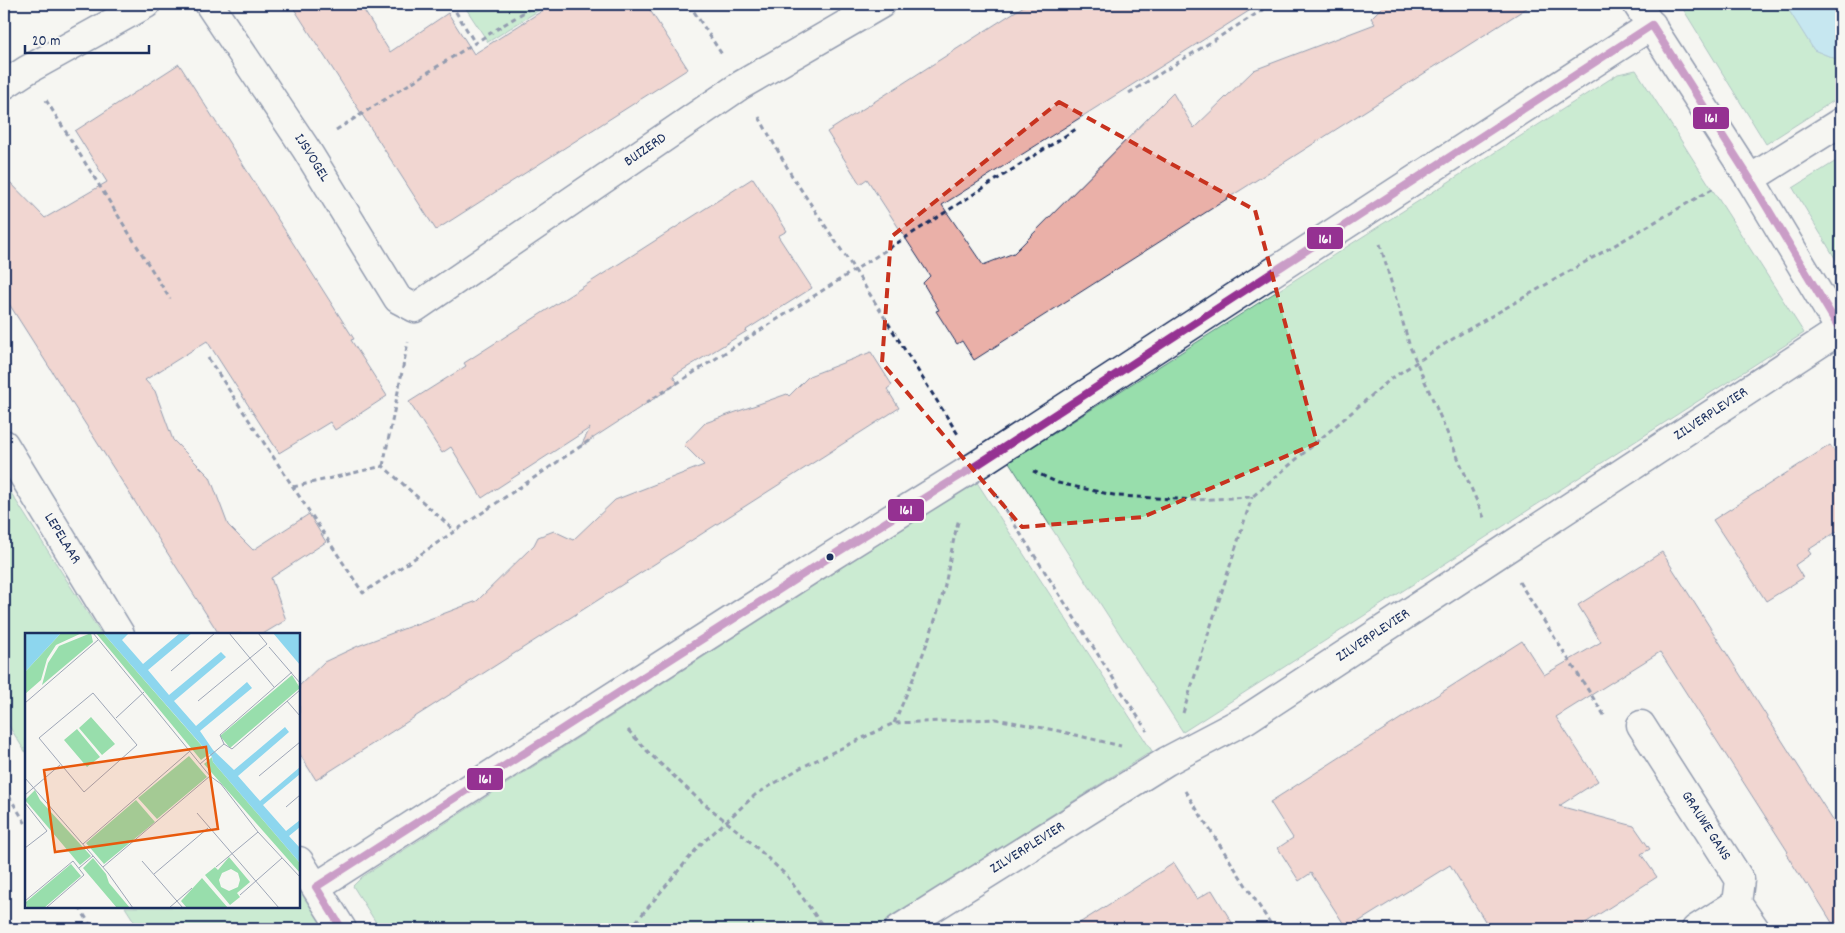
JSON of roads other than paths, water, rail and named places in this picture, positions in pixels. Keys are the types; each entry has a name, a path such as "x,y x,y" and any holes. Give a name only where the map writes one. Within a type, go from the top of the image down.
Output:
{"street":[{"path":"4,86 27,70 146,4"},
{"name":"IJSVOGEL","path":"209,4 306,149 398,299 415,308"},
{"name":"BUIZERD","path":"415,308 741,85 881,4"},
{"path":"316,887 822,562 977,465 1370,209 1645,15 1750,179 1841,331"},
{"path":"1750,179 1841,122"},
{"name":"ZILVERPLEVIER","path":"899,929 1166,761 1245,720 1841,331"},
{"name":"LEPELAAR","path":"4,444 119,633"},
{"name":"GRAUWE GANS","path":"1642,725 1740,880 1737,903"},
{"path":"300,863 342,929"},
{"path":"1696,929 1737,903 1755,929"}],"water":[{"path":"1785,4 1841,4 1841,61 1814,50"}]}
